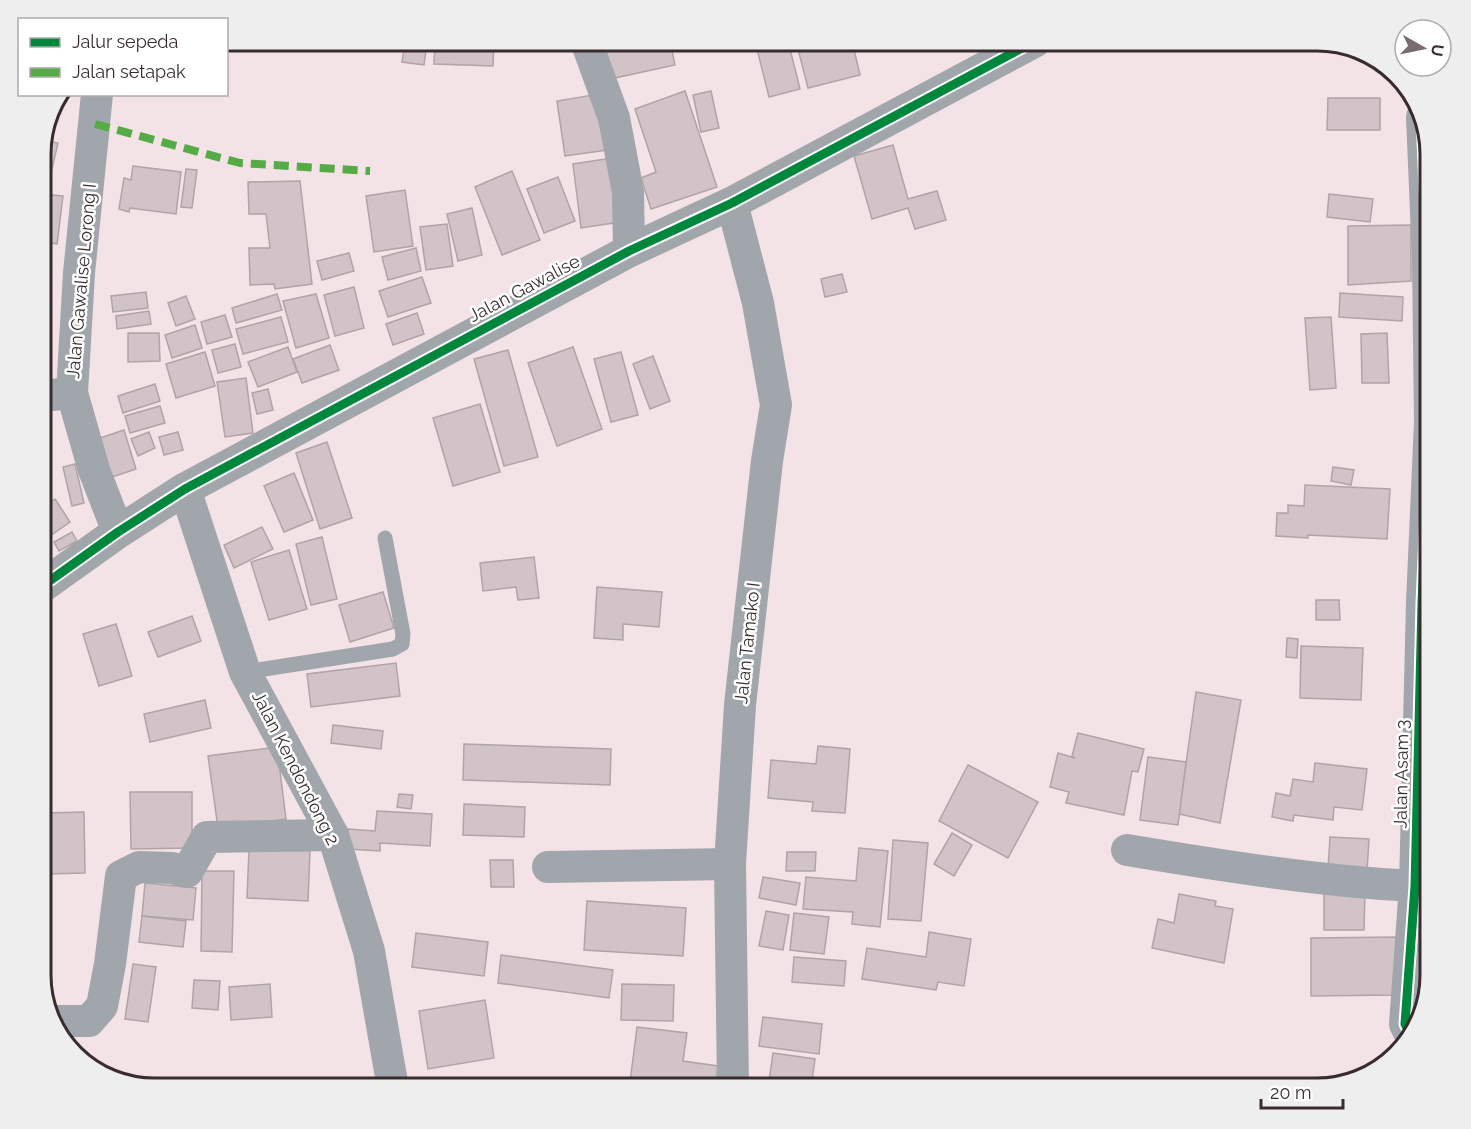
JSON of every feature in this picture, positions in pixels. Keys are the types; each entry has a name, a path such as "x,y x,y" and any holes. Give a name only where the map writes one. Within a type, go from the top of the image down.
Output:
{"street":[{"path":"590,51 614,118 628,192 628,251"},
{"name":"Jalan Gawalise","path":"51,580 118,532 185,489 628,251 732,203 1015,51"},
{"name":"Jalan Gawalise Lorong I","path":"97,96 79,273 72,393 94,470 118,532"},
{"name":"Jalan Tamako I","path":"732,203 758,303 776,405 767,461 740,705 730,864 734,1078"},
{"path":"51,395 72,393"},
{"name":"Jalan Kendondong 2","path":"185,489 245,672 333,835 369,951 391,1078"},
{"name":"Jalan Asam 3","path":"1406,1026 1415,886 1420,684"},
{"path":"62,1021 89,1021 102,1006 110,964 121,876 139,867 172,868 187,872 207,837 333,835"},
{"path":"1127,850 1248,871 1362,884 1415,886"},
{"path":"549,867 730,864"}],"lane":[{"path":"245,672 393,649 402,644 404,634 385,538"}],"building":[{"path":"404,51 426,51 424,65 402,62"},
{"path":"435,51 494,51 493,66 434,64"},
{"path":"604,51 672,51 675,65 610,79"},
{"path":"758,51 790,51 800,89 769,97"},
{"path":"799,51 854,51 860,75 808,88"},
{"path":"685,91 717,187 651,209 641,178 656,172 635,109"},
{"path":"711,91 719,128 701,132 693,95"},
{"path":"599,94 607,150 565,156 557,101"},
{"path":"1328,98 1380,98 1380,130 1327,130"},
{"path":"52,142 58,143 51,173"},
{"path":"893,145 908,199 937,191 946,220 915,229 908,208 872,219 854,156"},
{"path":"612,158 620,222 581,228 573,164"},
{"path":"133,166 181,172 176,214 130,208 129,212 119,209 124,178 131,180"},
{"path":"186,169 197,170 192,208 181,207"},
{"path":"512,171 540,240 502,255 475,187"},
{"path":"558,177 575,221 544,233 527,189"},
{"path":"300,181 312,284 275,289 274,284 250,285 249,248 270,248 266,214 249,214 248,182"},
{"path":"405,190 413,246 374,252 366,196"},
{"path":"1329,194 1373,199 1370,222 1327,217"},
{"path":"51,195 63,196 57,244 51,243"},
{"path":"472,208 482,255 458,261 447,214"},
{"path":"447,224 453,266 426,270 420,227"},
{"path":"1411,225 1411,281 1348,285 1348,226"},
{"path":"416,248 421,271 388,280 382,257"},
{"path":"349,253 354,271 322,280 317,261"},
{"path":"842,274 847,292 825,297 821,279"},
{"path":"422,277 431,303 388,317 379,291"},
{"path":"354,287 364,328 335,336 324,295"},
{"path":"146,292 148,308 113,312 111,296"},
{"path":"1340,293 1403,297 1402,321 1339,317"},
{"path":"277,294 282,310 236,323 232,308"},
{"path":"316,294 329,338 296,348 283,301"},
{"path":"186,296 195,319 176,326 168,303"},
{"path":"149,311 151,324 117,329 116,316"},
{"path":"417,313 424,334 393,345 386,324"},
{"path":"225,315 232,337 207,344 201,322"},
{"path":"281,317 288,342 243,354 236,329"},
{"path":"1331,317 1336,388 1310,390 1305,318"},
{"path":"195,325 202,348 172,358 165,335"},
{"path":"128,333 159,333 160,361 128,362"},
{"path":"1387,333 1389,383 1362,383 1361,334"},
{"path":"235,344 241,367 218,373 212,350"},
{"path":"330,345 339,370 302,383 293,359"},
{"path":"288,347 297,372 258,387 248,362"},
{"path":"573,347 602,429 557,446 528,363"},
{"path":"508,350 538,457 504,466 474,359"},
{"path":"205,352 215,386 176,398 166,364"},
{"path":"621,352 638,415 611,422 594,359"},
{"path":"653,356 670,401 650,409 633,364"},
{"path":"246,378 253,433 225,437 217,382"},
{"path":"155,384 160,401 123,413 118,396"},
{"path":"268,389 273,410 257,414 252,393"},
{"path":"480,404 500,472 453,486 433,418"},
{"path":"160,406 165,423 130,433 125,416"},
{"path":"124,430 136,469 112,477 100,438"},
{"path":"149,432 155,448 138,456 131,439"},
{"path":"178,432 183,450 164,455 159,437"},
{"path":"327,442 352,518 320,529 296,453"},
{"path":"75,464 84,503 72,506 63,467"},
{"path":"1333,467 1354,470 1351,485 1331,481"},
{"path":"294,473 313,520 284,532 264,486"},
{"path":"1305,485 1390,489 1387,539 1308,535 1308,538 1276,536 1277,513 1288,513 1288,505 1304,506"},
{"path":"55,499 70,522 51,535 51,502"},
{"path":"262,527 273,549 234,568 224,545"},
{"path":"72,532 77,541 59,551 54,542"},
{"path":"322,537 337,599 311,605 296,544"},
{"path":"289,550 307,609 269,620 251,562"},
{"path":"534,557 539,598 518,600 516,587 483,591 480,563"},
{"path":"597,587 662,592 659,627 623,624 623,640 594,638"},
{"path":"383,592 394,628 350,642 339,605"},
{"path":"1316,600 1339,600 1340,620 1316,620"},
{"path":"192,616 201,641 158,657 148,632"},
{"path":"116,624 132,676 99,686 83,634"},
{"path":"1287,638 1298,639 1297,658 1286,657"},
{"path":"1301,646 1363,648 1361,700 1300,698"},
{"path":"396,663 400,696 311,707 307,674"},
{"path":"1196,692 1241,700 1220,823 1179,814"},
{"path":"205,700 211,728 150,742 144,714"},
{"path":"333,725 383,731 381,749 331,743"},
{"path":"1078,733 1144,749 1138,772 1132,771 1124,815 1066,803 1069,792 1050,787 1058,753 1075,758 1072,756"},
{"path":"464,744 611,749 610,785 463,780"},
{"path":"818,746 850,749 845,813 812,811 813,802 768,798 771,760 816,764"},
{"path":"277,747 286,819 218,828 208,756"},
{"path":"1148,757 1186,762 1178,825 1140,820"},
{"path":"1315,763 1367,769 1362,810 1334,807 1333,820 1294,815 1293,821 1272,817 1276,793 1290,796 1293,779 1313,782"},
{"path":"968,765 1038,802 1008,858 939,821"},
{"path":"130,792 192,792 192,848 131,849"},
{"path":"399,794 413,795 411,809 397,807"},
{"path":"464,804 525,807 524,837 463,835"},
{"path":"377,811 432,814 430,846 380,843 380,851 347,849 348,829 375,831"},
{"path":"84,812 85,873 51,874 51,813"},
{"path":"952,833 972,845 954,876 934,864"},
{"path":"1330,837 1369,839 1367,871 1328,869"},
{"path":"893,840 928,843 921,921 888,919"},
{"path":"859,848 888,851 880,927 852,924 853,912 803,909 806,877 856,881"},
{"path":"249,849 310,851 308,901 247,898"},
{"path":"787,852 816,852 815,871 786,871"},
{"path":"490,860 513,860 514,887 491,887"},
{"path":"202,871 234,871 232,952 201,951"},
{"path":"763,877 800,883 796,905 759,898"},
{"path":"145,883 196,888 193,920 142,916"},
{"path":"1324,893 1365,893 1364,930 1324,930"},
{"path":"1179,894 1216,901 1215,906 1233,909 1224,963 1152,948 1158,919 1174,923"},
{"path":"587,901 686,908 683,956 584,950"},
{"path":"766,911 789,915 783,950 759,946"},
{"path":"794,913 829,917 824,954 790,950"},
{"path":"142,916 186,921 183,947 139,942"},
{"path":"929,932 971,939 964,986 938,982 936,990 862,979 867,948 926,957"},
{"path":"416,933 488,942 484,976 412,967"},
{"path":"1396,937 1396,995 1311,996 1311,938"},
{"path":"501,955 613,970 609,998 498,983"},
{"path":"794,957 846,961 844,986 792,982"},
{"path":"133,964 156,967 148,1022 125,1019"},
{"path":"194,980 220,981 218,1010 192,1008"},
{"path":"270,984 272,1017 231,1020 229,987"},
{"path":"622,984 674,985 673,1021 621,1020"},
{"path":"485,1000 494,1058 428,1069 419,1011"},
{"path":"763,1017 822,1024 819,1054 759,1046"},
{"path":"637,1027 687,1033 683,1061 718,1066 716,1078 631,1078"},
{"path":"773,1053 815,1059 812,1078 769,1078"}],"marked path":[{"path":"95,124 240,163 370,171"}],"cycle path":[{"path":"51,580 118,532 185,489 629,251 732,203 1016,51"},
{"path":"1406,1026 1415,886 1420,684"}]}
